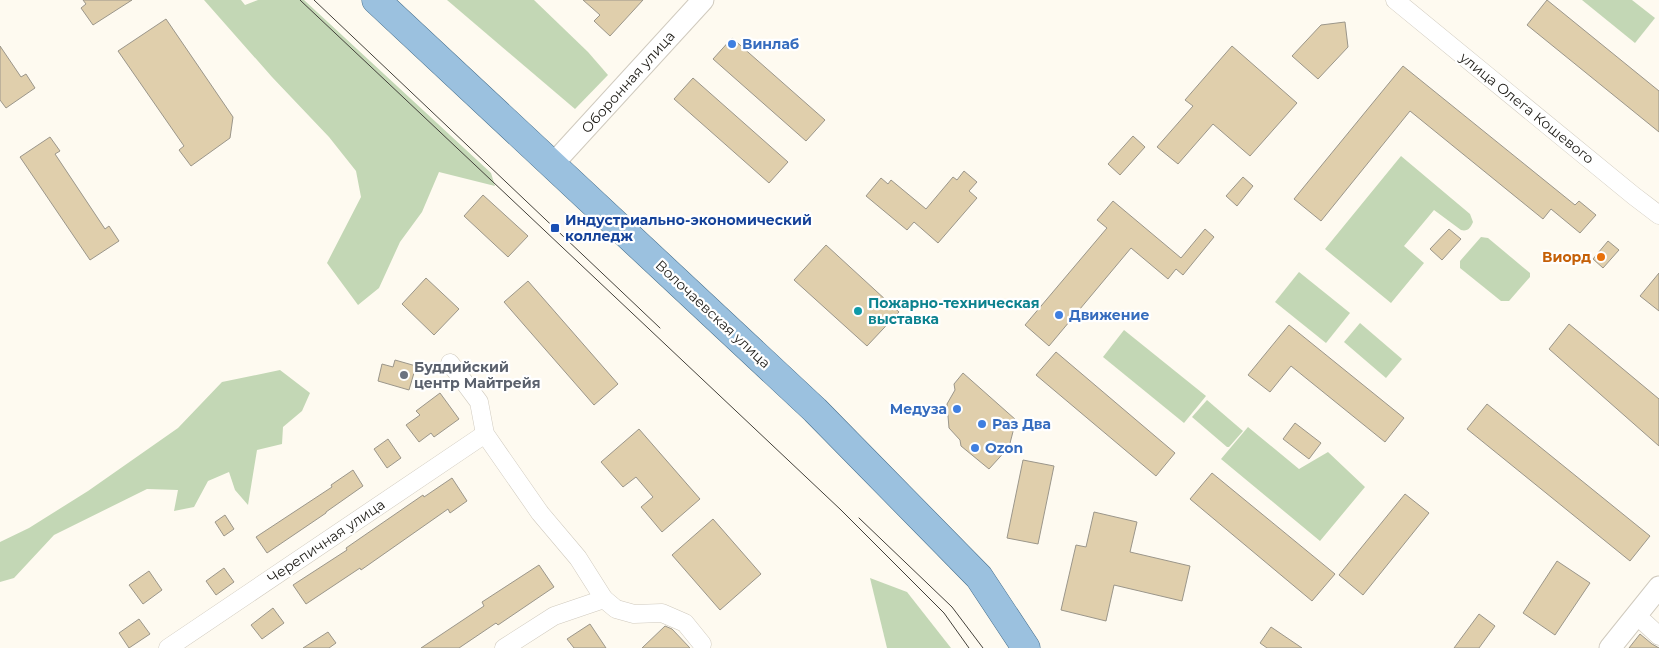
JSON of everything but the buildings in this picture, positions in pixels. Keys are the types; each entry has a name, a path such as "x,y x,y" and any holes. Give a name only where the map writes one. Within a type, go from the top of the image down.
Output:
{"main road":[{"name":"Волочаевская улица","path":"376,0 804,399 979,577 1026,648"}],"street":[{"name":"Оборонная улица","path":"553,164 703,0"},
{"name":"улица Олега Кошевого","path":"1395,0 1659,215"},
{"path":"450,362 479,402 485,434 540,513 578,558 604,598 616,610 634,614 662,613 685,623 702,644"},
{"name":"Черепичная улица","path":"168,648 485,434"},
{"path":"1610,648 1659,587"},
{"path":"504,648 554,616 604,598"},
{"path":"1636,616 1659,636"}],"green space":[{"path":"204,0 241,0 245,5 258,0 304,0 491,173 495,186 439,172 422,212 400,242 379,288 358,305 327,263 361,197 356,171 329,137 272,77"},
{"path":"447,0 534,0 588,52 608,75 575,109"},
{"path":"1582,0 1632,0 1655,18 1635,43"},
{"path":"1401,156 1470,214 1473,222 1467,230 1461,230 1434,210 1404,246 1424,263 1391,303 1325,249"},
{"path":"1481,237 1488,238 1530,273 1530,277 1509,301 1501,301 1460,268 1460,261"},
{"path":"1299,272 1350,313 1326,343 1275,302"},
{"path":"1360,323 1402,359 1386,378 1344,342"},
{"path":"1124,330 1206,396 1184,423 1103,357"},
{"path":"280,370 310,393 302,411 283,427 282,444 257,450 248,505 235,490 229,472 208,481 194,507 174,511 178,490 147,489 54,535 14,578 0,582 0,542 29,528 88,491 178,428 222,382"},
{"path":"1207,400 1243,431 1229,447 1192,417"},
{"path":"1248,427 1299,469 1328,452 1365,487 1320,541 1221,459"},
{"path":"870,578 907,592 951,648 887,648"}],"tram line":[{"path":"300,0 841,510 944,613 969,648"},
{"path":"314,0 660,328"},
{"path":"859,518 952,607 983,648"}],"place":[{"name":"Винлаб","path":"732,44"},
{"name":"Индустриально-экономический колледж","path":"555,228"},
{"name":"Виорд","path":"1601,257"},
{"name":"Пожарно-техническая выставка","path":"858,311"},
{"name":"Движение","path":"1059,315"},
{"name":"Буддийский центр Майтрейя","path":"404,375"},
{"name":"Медуза","path":"957,409"},
{"name":"Раз Два","path":"982,424"},
{"name":"Ozon","path":"975,448"}]}
